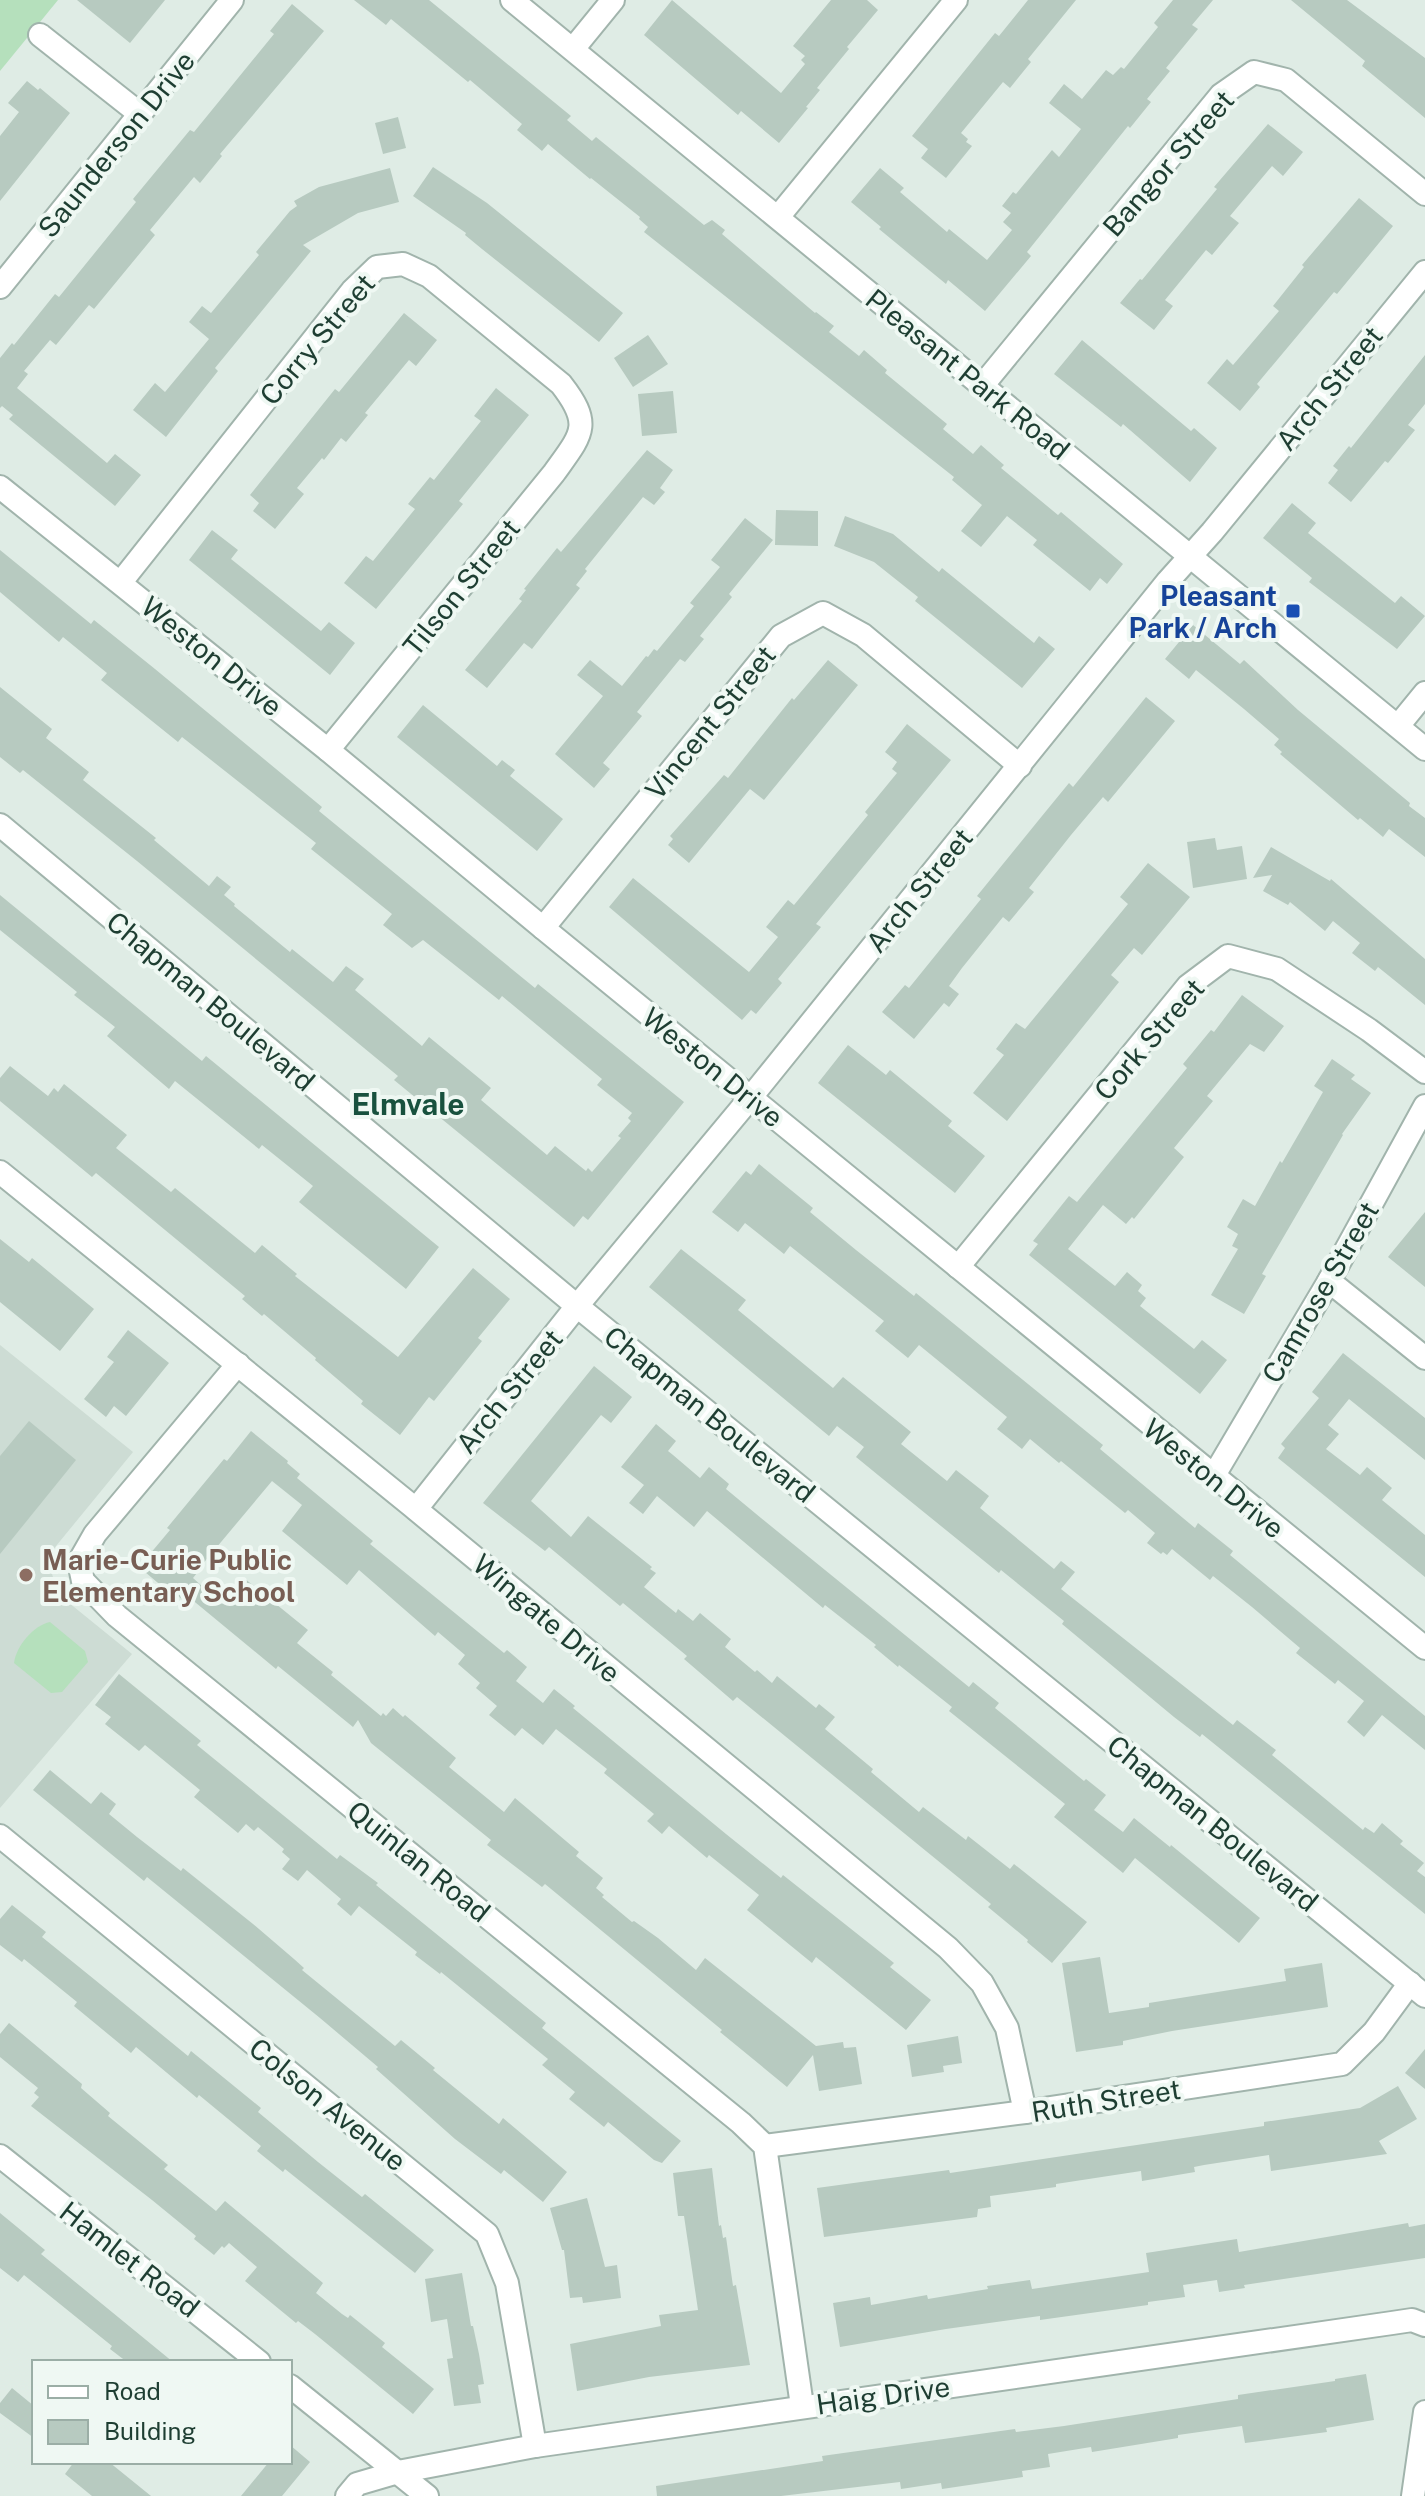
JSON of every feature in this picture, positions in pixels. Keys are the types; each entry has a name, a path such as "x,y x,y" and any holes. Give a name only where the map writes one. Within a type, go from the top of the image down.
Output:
{"street":[{"name":"Saunderson Drive","path":"0,287 232,0"},
{"name":"Pleasant Park Road","path":"512,0 1425,749"},
{"path":"573,49 613,0"},
{"path":"778,217 956,0"},
{"path":"40,35 140,114"},
{"name":"Bangor Street","path":"982,386 1221,95 1254,72 1286,80 1425,194"},
{"name":"Corry Street","path":"121,582 352,291 377,267 403,264 429,276 561,384 576,403 582,419"},
{"name":"Arch Street","path":"416,1509 577,1306 1425,272"},
{"name":"Tilson Street","path":"328,750 554,473 575,444 582,419"},
{"name":"Weston Drive","path":"0,487 328,750 1425,1648"},
{"name":"Vincent Street","path":"543,928 781,636 823,613 863,635 1020,766"},
{"path":"1398,726 1425,693"},
{"name":"Chapman Boulevard","path":"0,825 577,1306 1418,1990"},
{"name":"Cork Street","path":"958,1267 1188,986 1228,956 1277,969 1369,1030 1425,1072"},
{"name":"Camrose Street","path":"1213,1477 1329,1281 1425,1106"},
{"name":"Wingate Drive","path":"0,1172 416,1509 948,1948 982,1983 1007,2028 1025,2112"},
{"path":"1329,1281 1425,1358"},
{"name":"Quinlan Road","path":"238,1364 95,1534 79,1562 83,1581 117,1616 729,2113 765,2146"},
{"name":"Colson Avenue","path":"0,1836 487,2234 507,2283 535,2446"},
{"name":"Ruth Street","path":"765,2146 1025,2112 1342,2064 1418,1990"},
{"path":"765,2146 802,2406"},
{"name":"Hamlet Road","path":"0,2156 256,2360"},
{"name":"Haig Drive","path":"347,2496 357,2484 398,2472 535,2446 1412,2320 1425,2325"},
{"path":"292,2388 427,2496"},
{"path":"1413,2496 1425,2412"}],"shaded area":[{"name":"Marie-Curie Public Elementary School","path":"0,1345 133,1452 47,1557 58,1594 132,1654 0,1808"}],"green space":[{"path":"0,0 58,0 0,71"},
{"path":"50,1622 85,1651 88,1662 62,1692 51,1693 14,1663 27,1637"}],"building":[{"path":"77,0 165,0 130,43"},
{"path":"354,0 429,0 571,116 567,120 592,141 596,137 704,225 712,220 725,230 722,234 834,326 829,332 859,356 864,350 887,370 885,373 947,424 943,429 973,454 981,445 1004,465 1001,468 1058,515 1061,512 1123,564 1107,584 1100,578 1090,591 1033,545 1037,540 1007,516 981,547 961,531 982,505 952,480 954,477 644,232 648,227 640,217 591,178 548,144 542,151 517,130 522,124 470,80 468,82 391,19 386,25"},
{"path":"672,0 781,93 805,64 801,60 805,56 793,46 831,0 867,0 878,10 847,47 849,49 817,88 820,90 808,108 779,143 741,111 738,115 644,35"},
{"path":"1028,0 1076,0 1028,59 1031,62 1010,88 1003,82 961,133 972,146 946,178 921,158 928,149 912,136 995,33 999,36"},
{"path":"1173,0 1213,0 1192,25 1198,29 1166,68 1170,71 1147,99 1151,102 1130,128 1128,126 1027,252 1031,256 985,311 948,280 946,284 851,202 880,168 904,188 900,192 947,232 949,229 987,260 1012,230 1003,222 1011,213 1002,206 1013,192 1016,194 1052,150 1059,157 1081,129 1049,103 1064,84 1082,99 1106,70 1113,75 1121,67 1124,69 1158,27 1154,23"},
{"path":"1291,0 1347,0 1425,58 1425,118 1362,66 1365,61"},
{"path":"292,4 324,31 220,154 222,156 200,183 194,177 150,230 155,235 94,309 89,305 56,345 50,340 24,371 28,374 17,388 107,463 115,454 141,475 115,506 9,419 13,415 2,406 0,408 0,358 55,294 59,297 136,202 133,199 190,130 194,132 274,34 270,31"},
{"path":"27,81 70,113 0,201 0,136 19,112 8,103"},
{"path":"398,117 406,148 383,154 375,123"},
{"path":"1268,124 1303,152 1283,176 1272,166 1230,216 1239,223 1212,255 1206,250 1165,300 1173,306 1154,330 1120,303"},
{"path":"433,167 487,203 623,313 599,342 466,233 413,196"},
{"path":"390,168 399,202 358,213 303,245 311,251 215,368 218,371 166,437 133,410 155,383 165,392 209,339 189,322 202,306 211,313 259,255 256,252 297,206 294,201 319,187"},
{"path":"1359,198 1393,226 1257,384 1260,387 1240,411 1207,383 1227,359 1233,365 1279,311 1273,306 1304,267 1302,265"},
{"path":"404,313 437,340 416,366 409,360 365,413 368,415 346,442 341,438 324,460 322,458 297,488 304,494 275,529 253,511 259,503 250,495 335,389 339,392"},
{"path":"648,335 668,364 633,387 614,358"},
{"path":"1082,340 1191,431 1194,428 1217,448 1190,482 1123,424 1121,427 1054,374"},
{"path":"1425,355 1425,404 1408,425 1415,430 1351,502 1328,483 1338,470 1333,466"},
{"path":"496,388 529,415 459,501 463,504 376,609 344,583 366,556 373,561 415,509 408,504 430,477 434,480 481,421 474,416"},
{"path":"673,391 677,433 642,436 638,394"},
{"path":"647,450 673,470 660,488 665,492 654,505 643,497 585,569 587,571 576,585 580,588 532,649 524,643 487,688 465,670 522,601 519,599 524,589 557,548 561,552"},
{"path":"1292,503 1316,523 1308,533 1395,603 1401,596 1425,616 1397,649 1309,582 1312,578 1263,538"},
{"path":"776,510 818,511 818,546 775,545"},
{"path":"845,516 893,534 939,572 942,568 1034,643 1039,636 1055,649 1022,688 915,601 918,597 874,562 834,546"},
{"path":"745,518 773,540 729,594 732,597 700,636 704,639 685,662 680,659 637,712 642,716 603,763 610,769 594,788 555,754 603,696 577,675 590,660 622,686 646,656 654,649 657,651 694,606 690,603 720,567 711,560"},
{"path":"212,530 238,550 231,559 321,631 329,622 355,643 330,675 189,560"},
{"path":"0,550 91,624 94,620 155,669 322,807 319,811 535,988 538,984 684,1102 588,1220 583,1216 574,1227 394,1080 398,1076 137,861 23,770 20,773 0,757 0,687 52,729 46,738 89,772 83,780 156,838 154,840 209,886 217,876 231,887 224,895 290,952 292,949 333,982 346,966 364,979 355,990 422,1046 429,1037 491,1088 481,1100 547,1155 555,1146 586,1171 588,1168 592,1172 621,1138 618,1136 631,1121 628,1118 632,1113 597,1085 602,1079 502,996 499,1000 423,940 412,948 383,925 392,914 311,849 316,843 182,737 178,742 101,680 107,673 63,637 59,642 0,592"},
{"path":"1193,625 1240,664 1244,660 1425,818 1425,857 1389,829 1383,837 1360,818 1358,820 1280,754 1282,752 1274,745 1279,739 1244,709 1196,670 1189,679 1165,659"},
{"path":"828,660 858,685 764,800 750,789 689,863 668,845 673,839 670,836 724,775 728,778 792,698 794,700"},
{"path":"1146,697 1175,721 1108,802 1103,797 1071,835 1029,888 1034,892 1009,922 1003,917 949,986 959,994 949,1007 944,1003 914,1039 882,1012 905,985 909,988 981,899 977,896 1042,816 1069,783 1073,787"},
{"path":"423,705 497,766 502,760 515,770 510,776 563,819 537,851 397,737"},
{"path":"907,724 951,760 816,924 821,927 778,979 782,983 756,1014 751,1010 742,1020 609,907 633,878 749,972 778,937 766,927 788,900 794,905 868,815 865,812 897,773 892,769 897,762 885,752"},
{"path":"1215,838 1217,850 1242,846 1247,879 1193,888 1187,842"},
{"path":"1271,847 1331,879 1425,959 1425,1005 1378,967 1375,971 1352,953 1360,943 1333,921 1325,931 1290,902 1288,905 1263,891 1272,875 1253,878"},
{"path":"1148,863 1190,897 1142,955 1134,948 1111,975 1119,982 1007,1121 973,1093 1004,1055 996,1049 1016,1023 1025,1029 1128,904 1120,897"},
{"path":"0,895 202,1061 206,1056 439,1247 406,1289 299,1202 313,1186 262,1145 259,1149 175,1081 169,1089 107,1036 115,1027 0,930"},
{"path":"1242,995 1284,1026 1264,1052 1250,1044 1207,1096 1213,1101 1174,1148 1184,1157 1134,1219 1132,1217 1126,1224 1103,1205 1068,1249 1115,1286 1127,1272 1142,1285 1138,1291 1146,1298 1140,1306 1194,1349 1202,1340 1227,1360 1200,1394 1029,1255 1038,1244 1033,1241 1069,1196 1077,1202 1187,1068 1183,1064 1211,1030 1214,1032"},
{"path":"848,1045 886,1075 890,1070 952,1121 948,1126 985,1156 955,1193 818,1083"},
{"path":"1332,1059 1355,1075 1351,1079 1371,1093 1342,1134 1262,1274 1266,1276 1244,1314 1211,1295 1238,1249 1232,1246 1238,1234 1227,1227 1243,1199 1255,1206 1280,1161 1282,1163 1323,1092 1314,1086"},
{"path":"10,1066 48,1096 54,1088 58,1092 64,1084 127,1135 116,1148 171,1192 175,1188 255,1253 262,1245 297,1274 295,1276 398,1357 473,1268 510,1299 478,1338 482,1341 434,1401 429,1397 400,1435 361,1404 363,1401 316,1358 242,1299 245,1296 96,1173 92,1177 0,1101 0,1078"},
{"path":"759,1164 813,1208 810,1212 856,1250 914,1296 916,1293 1103,1445 1100,1449 1195,1528 1198,1523 1233,1551 1230,1555 1425,1716 1425,1750 1382,1715 1364,1737 1347,1722 1364,1701 1338,1680 1335,1684 1296,1653 1300,1648 1252,1607 1213,1576 1210,1580 1172,1549 1167,1555 1161,1554 1147,1543 1155,1533 1030,1439 1022,1449 997,1429 1007,1417 919,1345 908,1358 875,1331 884,1321 790,1246 784,1254 745,1223 738,1232 712,1212 746,1171 751,1175"},
{"path":"1425,1212 1425,1287 1388,1257"},
{"path":"0,1239 29,1262 32,1258 94,1309 60,1351 0,1302"},
{"path":"681,1249 746,1300 738,1310 833,1388 843,1377 911,1432 901,1444 947,1481 956,1470 989,1496 980,1508 1054,1569 1061,1561 1075,1572 1061,1589 1233,1725 1237,1720 1276,1750 1272,1755 1363,1830 1365,1827 1374,1833 1382,1823 1403,1841 1400,1844 1424,1863 1417,1871 1425,1877 1425,1914 1202,1734 1200,1737 1174,1717 1062,1624 1064,1621 1001,1570 999,1573 856,1457 864,1447 837,1426 829,1436 649,1287"},
{"path":"128,1330 169,1363 126,1416 114,1406 106,1417 84,1399 114,1362 107,1357"},
{"path":"1343,1353 1425,1418 1425,1460 1349,1399 1328,1425 1339,1434 1326,1449 1360,1475 1367,1467 1392,1488 1382,1500 1425,1535 1425,1577 1278,1458 1285,1448 1281,1444 1319,1398 1312,1392"},
{"path":"594,1366 632,1397 611,1423 601,1415 531,1501 571,1537 588,1516 652,1567 650,1569 656,1573 644,1587 676,1613 678,1609 693,1621 700,1613 731,1639 725,1647 755,1672 757,1670 772,1683 777,1676 816,1708 819,1704 835,1717 825,1729 919,1812 923,1807 966,1840 968,1836 1010,1869 1014,1864 1087,1922 1052,1963 988,1907 991,1904 737,1697 733,1701 684,1659 687,1656 623,1603 620,1606 549,1547 545,1551 483,1503"},
{"path":"29,1421 76,1460 0,1554 0,1456"},
{"path":"656,1424 676,1441 668,1451 700,1478 709,1467 729,1484 726,1489 761,1518 969,1687 973,1682 999,1703 995,1708 1084,1781 1086,1779 1106,1795 1094,1810 1123,1832 1134,1818 1260,1918 1239,1943 1135,1858 1123,1873 1054,1817 1065,1804 949,1711 952,1707 898,1667 874,1647 876,1645 825,1605 823,1608 707,1511 694,1527 657,1496 643,1514 629,1503 644,1485 621,1467"},
{"path":"251,1431 288,1461 300,1474 297,1478 373,1541 370,1544 504,1653 507,1650 527,1667 516,1681 543,1703 554,1689 726,1834 894,1963 890,1967 931,2000 906,2030 816,1957 812,1963 747,1910 759,1895 669,1826 662,1834 647,1821 654,1814 604,1773 607,1769 556,1729 543,1745 522,1728 515,1736 489,1715 497,1706 476,1688 480,1683 458,1664 465,1655 438,1632 435,1636 359,1570 347,1585 282,1531 302,1505 272,1481 193,1578 222,1604 244,1578 308,1630 297,1643 381,1716 383,1713 386,1716 393,1708 403,1717 405,1715 456,1758 449,1767 504,1812 515,1798 579,1852 576,1856 603,1878 596,1888 604,1895 602,1897 632,1922 658,1938 696,1970 705,1958 816,2046 843,2042 844,2048 856,2047 862,2084 819,2091 813,2055 787,2087 545,1884 542,1887 487,1845 491,1840 371,1743 358,1720 353,1727 190,1598 186,1603 178,1596 176,1598 139,1567 170,1530 167,1528"},
{"path":"119,1674 201,1741 197,1745 337,1859 340,1855 378,1883 376,1885 546,2023 542,2028 681,2141 662,2163 654,2160 608,2122 604,2127 569,2099 575,2092 542,2065 548,2059 441,1972 415,1955 417,1952 359,1906 351,1916 337,1904 341,1899 307,1870 298,1881 282,1869 290,1859 282,1852 284,1849 258,1827 254,1831 246,1824 238,1833 194,1797 200,1790 145,1745 139,1751 105,1724 111,1717 95,1705"},
{"path":"50,1770 91,1804 101,1792 116,1804 109,1814 137,1837 181,1871 183,1868 253,1924 304,1968 302,1970 395,2046 401,2040 499,2124 503,2118 567,2172 543,2202 504,2170 501,2174 455,2139 320,2018 147,1877 144,1881 33,1790"},
{"path":"12,1905 46,1932 42,1937 188,2056 191,2051 261,2108 258,2112 318,2162 362,2197 365,2194 434,2250 415,2273 285,2169 283,2172 257,2151 261,2146 199,2095 197,2098 136,2047 131,2053 74,2006 77,2002 24,1959 22,1962 0,1945 0,1919"},
{"path":"1100,1957 1109,2013 1149,2007 1149,2003 1286,1981 1284,1969 1322,1963 1328,2007 1172,2031 1123,2041 1123,2045 1076,2052 1062,1963"},
{"path":"9,2023 82,2084 81,2088 110,2113 108,2116 168,2165 164,2169 216,2211 225,2201 323,2283 316,2293 385,2343 382,2347 434,2389 413,2414 245,2281 257,2267 229,2243 214,2255 152,2200 31,2106 39,2097 34,2093 38,2088 0,2057 0,2034"},
{"path":"958,2036 962,2063 943,2066 944,2072 912,2077 907,2045"},
{"path":"1425,2049 1425,2089 1405,2073"},
{"path":"1398,2086 1417,2119 1379,2141 1387,2154 1271,2171 1269,2155 1194,2167 1195,2172 1142,2181 1141,2171 990,2196 991,2207 978,2209 977,2217 824,2237 817,2188 949,2170 950,2173 1264,2126 1264,2122 1360,2108"},
{"path":"712,2168 719,2226 723,2238 726,2237 750,2365 649,2377 577,2391 570,2344 661,2326 659,2315 698,2310 684,2216 678,2216 673,2173"},
{"path":"587,2198 605,2267 617,2265 621,2298 583,2303 582,2297 570,2298 564,2250 550,2208"},
{"path":"0,2213 45,2250 41,2254 171,2360 124,2360 110,2349 112,2346 24,2275 18,2282 0,2268"},
{"path":"1408,2223 1409,2227 1425,2224 1425,2258 1244,2285 1245,2288 1219,2292 1217,2280 1183,2285 1185,2297 1148,2302 1148,2305 1040,2320 1040,2316 840,2347 833,2303 870,2297 871,2305 927,2295 928,2299 1030,2280 1032,2289 1149,2272 1146,2253 1237,2239 1239,2252"},
{"path":"462,2273 484,2384 478,2385 481,2403 454,2406 447,2359 453,2358 447,2319 431,2322 425,2279"},
{"path":"1366,2374 1374,2420 1326,2428 1327,2432 1245,2443 1242,2426 1092,2452 1091,2447 1048,2454 1050,2467 1022,2471 1023,2477 942,2489 941,2483 901,2489 900,2482 781,2496 657,2496 656,2486 823,2461 822,2456 1015,2429 1016,2432 1064,2426 1238,2399 1238,2395"},
{"path":"12,2388 32,2404 32,2437 0,2413 0,2403"},
{"path":"292,2447 310,2462 282,2496 241,2496 267,2464 292,2464"},
{"path":"72,2464 111,2464 151,2496 92,2496 65,2474"}],"place":[{"name":"Pleasant Park / Arch","path":"1293,611"},
{"name":"Marie-Curie Public Elementary School","path":"26,1575"}],"district":[{"name":"Elmvale","path":"408,1104"}]}
